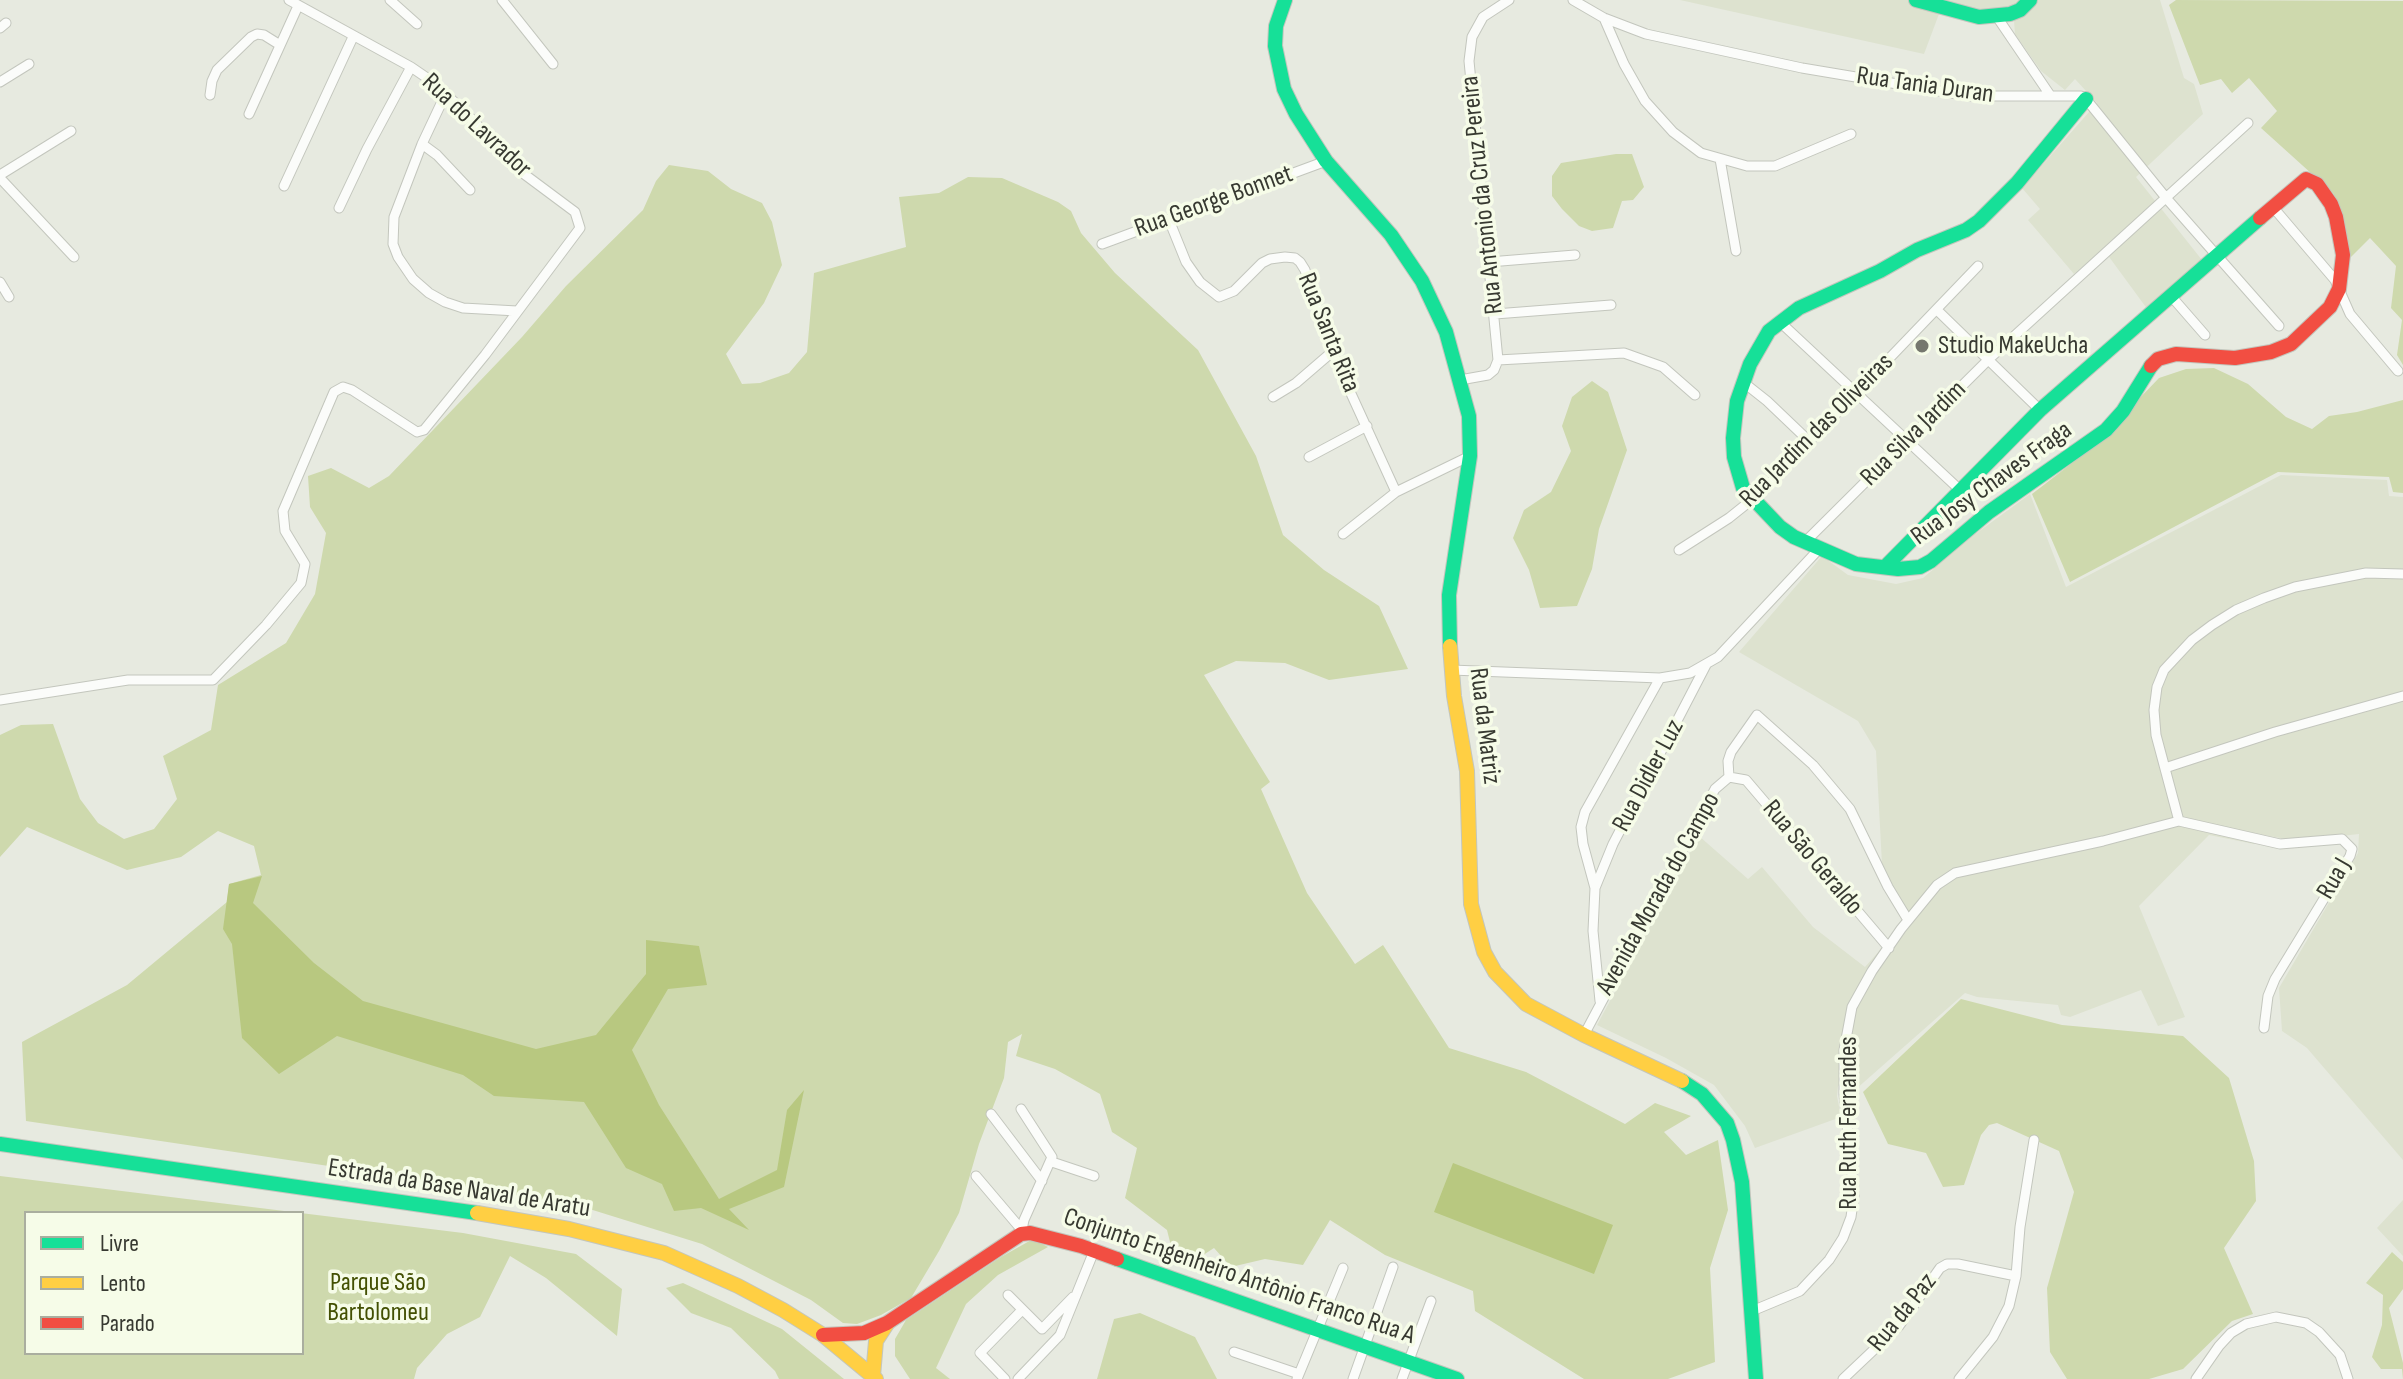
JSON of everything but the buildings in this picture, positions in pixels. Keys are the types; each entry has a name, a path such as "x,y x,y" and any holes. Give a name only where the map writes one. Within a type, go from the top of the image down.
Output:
{"street":[{"path":"390,0 417,24"},
{"path":"502,0 553,64"},
{"name":"Rua da Matriz","path":"1285,0 1276,26 1275,46 1279,74 1296,114 1326,161 1391,235 1422,281 1446,332 1469,416 1470,456 1449,595 1451,670 1467,771 1471,904 1484,952 1495,972 1526,1004 1682,1081 1702,1094 1727,1123 1742,1182 1756,1379"},
{"name":"Rua Antonio da Cruz Pereira","path":"1498,360 1470,48 1472,37 1483,17 1509,0"},
{"name":"Rua Tania Duran","path":"1573,0 1604,18 1683,44 1909,88 1998,98 2050,95 2081,96 2086,99"},
{"path":"1916,0 1963,15 1997,17 2020,10 2030,0"},
{"path":"249,114 280,45 293,3"},
{"name":"Rua do Lavrador","path":"293,3 411,67 446,93 516,167 575,212 580,228 575,237 517,311"},
{"path":"1997,17 2050,95"},
{"path":"1604,18 1624,64 1645,101 1690,147 1720,159 1760,167 1775,166 1851,134"},
{"path":"210,95 217,70 251,37 264,35 280,45"},
{"path":"284,186 353,37"},
{"path":"0,82 29,64"},
{"path":"339,208 411,67"},
{"path":"446,93 422,144 394,217 392,232 398,257 413,279 445,302 463,308 517,311"},
{"path":"2086,99 2167,199 2279,326"},
{"name":"Rua Josy Chaves Fraga","path":"2086,99 2017,183 1979,221 1966,230 1917,250 1880,271 1807,304 1769,331 1758,347 1743,382 1734,421 1734,457 1743,488 1780,527 1805,542 1856,564 1911,569 1931,561 1989,512 2097,437 2115,420 2158,359 2176,354 2235,358 2271,352 2291,344 2319,320 2339,289"},
{"name":"Rua Silva Jardim","path":"1805,542 1989,359 2248,123"},
{"path":"71,131 0,177 74,257"},
{"path":"422,144 451,168 470,190"},
{"path":"1720,159 1736,251"},
{"name":"Rua George Bonnet","path":"1102,244 1326,161"},
{"path":"1885,567 2040,410 2300,182 2312,180 2331,204 2343,255 2339,289"},
{"path":"2272,206 2335,280 2343,304 2398,371"},
{"name":"Rua Santa Rita","path":"1169,220 1194,274 1219,297 1234,291 1262,263 1270,259 1295,258 1305,270 1332,352 1396,492"},
{"path":"1489,262 1575,255"},
{"name":"Rua Jardim das Oliveiras","path":"1679,550 1752,500 1978,266"},
{"path":"0,282 9,297"},
{"path":"2171,296 2205,335"},
{"path":"1495,314 1611,305"},
{"path":"1937,310 2040,410"},
{"path":"0,700 128,680 213,680 301,583 305,564 285,531 283,511 334,392 343,387 352,390 420,432 485,355 517,311"},
{"path":"1779,321 1960,490"},
{"path":"1273,397 1296,383 1332,352"},
{"path":"1460,380 1488,375 1498,360 1624,353 1663,367 1695,395"},
{"path":"1743,382 1810,442"},
{"path":"1309,457 1367,426"},
{"path":"1343,534 1396,492 1470,456"},
{"path":"1451,670 1660,678 1690,673 1718,657 1820,548"},
{"path":"2179,821 2156,735 2154,710 2157,687 2164,670 2192,640 2236,610 2295,587 2366,573 2403,574"},
{"name":"Rua Didler Luz","path":"1595,888 1613,844 1706,665"},
{"name":"Rua Didler Luz","path":"1600,1001 1593,931 1595,888 1581,827 1585,812 1660,678"},
{"path":"2165,768 2275,732 2403,696"},
{"name":"Avenida Morada do Campo","path":"1584,1035 1715,789 1729,777 1731,752 1757,715 1813,765 1850,809 1888,887 1908,920"},
{"name":"Rua São Geraldo","path":"1729,777 1738,777 1752,787 1889,948"},
{"name":"Rua Ruth Fernandes","path":"1752,1311 1791,1296 1814,1279 1829,1260 1851,1217 1854,1195 1844,1094 1844,1050 1852,1007 1872,971 1937,885 1955,873 2091,844 2179,821"},
{"name":"Rua J","path":"2179,821 2280,844 2342,839 2352,849 2275,979 2268,996 2264,1028"},
{"path":"976,1176 1021,1232 1052,1162 1051,1152 1021,1109"},
{"path":"991,1114 1042,1181"},
{"path":"1959,1379 2002,1323 2016,1276 2020,1227 2034,1140"},
{"name":"Estrada da Base Naval de Aratu","path":"0,1144 452,1209 569,1229 675,1258 772,1304 823,1335 875,1378"},
{"path":"1052,1162 1094,1176"},
{"name":"Conjunto Engenheiro Antônio Franco Rua A","path":"823,1335 864,1333 887,1323 1021,1232 1045,1235 1094,1251 1455,1379"},
{"path":"1018,1379 1060,1335 1094,1251"},
{"name":"Rua da Paz","path":"1843,1379 1899,1326 1940,1268 1958,1264 2016,1276"},
{"path":"1353,1379 1393,1267"},
{"path":"1234,1352 1298,1377 1343,1268"},
{"path":"1008,1295 1042,1329 1078,1291"},
{"path":"1402,1379 1431,1301"},
{"path":"1005,1379 980,1353 1022,1310"},
{"path":"2196,1379 2231,1333 2246,1324 2276,1317 2306,1323 2319,1332 2340,1355 2348,1379"},
{"path":"875,1378 876,1341 887,1323"}],"shaded area":[{"path":"1680,0 2160,0 2184,78 2194,84 2203,114 2136,177 2202,260 2148,310 2104,250 2074,274 2028,220 2040,209 2022,188 2097,103 2075,79 2065,90 2041,71 2015,34 2013,7 1970,12 1942,6 1924,54"},
{"path":"2281,475 2387,480 2389,496 2403,497 2403,1160 2307,1048 2282,1031 2279,988 2358,853 2359,834 2297,841 2252,833 2254,844 2209,835 2139,906 2185,1017 2158,1026 2141,990 2070,1017 2061,1015 2058,1005 1977,997 1965,993 1855,1090 1842,1084 1838,1086 1841,1117 1755,1148 1745,1126 1714,1085 1597,1025 1699,836 1748,879 1762,867 1813,927 1865,967 1889,940 1906,913 1882,864 1876,751 1858,721 1739,652 1822,556 1848,575 1896,584 1923,578 2030,494 2066,587"},
{"path":"262,876 253,903 314,963 363,1001 536,1049 596,1035 646,974 646,940 699,946 707,985 668,989 632,1050 659,1105 719,1199 777,1170 787,1110 804,1090 784,1187 729,1209 749,1230 701,1208 674,1211 662,1184 626,1168 584,1102 494,1096 463,1075 337,1036 279,1074 242,1038 232,944 223,929 229,884"},
{"path":"1453,1163 1613,1225 1594,1274 1434,1212"},
{"path":"2403,1200 2403,1256 2377,1228"}],"green space":[{"path":"2176,0 2403,1 2403,365 2397,355 2402,320 2391,308 2396,266 2370,238 2351,257 2342,212 2333,193 2261,128 2277,111 2249,78 2232,93 2221,79 2200,85 2169,5"},
{"path":"1632,154 1644,187 1633,200 1622,201 1613,228 1592,231 1579,226 1552,196 1552,176 1561,163"},
{"path":"669,165 708,171 731,189 762,203 772,222 782,265 764,303 726,354 742,384 760,383 789,373 807,352 814,273 906,247 899,197 939,193 968,177 1002,178 1058,202 1071,211 1081,233 1115,273 1198,350 1256,456 1283,535 1324,570 1379,606 1408,669 1329,680 1285,663 1236,661 1204,675 1270,782 1261,789 1307,893 1355,964 1383,945 1449,1048 1526,1072 1625,1124 1655,1103 1691,1116 1664,1132 1686,1155 1718,1140 1728,1210 1710,1268 1715,1362 1668,1379 1584,1379 1475,1311 1473,1291 1385,1255 1330,1220 1303,1265 1265,1259 1231,1267 1214,1248 1194,1261 1172,1250 1167,1230 1125,1198 1137,1148 1112,1132 1100,1094 1055,1069 1016,1056 1022,1034 1008,1042 1004,1078 979,1144 959,1213 939,1251 911,1298 857,1324 843,1323 811,1300 702,1244 583,1207 470,1187 26,1121 22,1042 127,985 227,902 229,884 261,875 254,846 218,831 181,857 127,870 27,827 0,857 0,735 21,725 53,724 80,799 98,823 124,839 154,829 177,799 163,756 211,730 218,685 286,643 315,594 326,533 310,507 308,476 331,468 369,488 389,476 522,337 566,286 643,210 656,181"},
{"path":"2214,368 2248,384 2286,417 2312,429 2329,416 2403,400 2403,493 2393,492 2389,477 2278,472 2070,582 2032,494 2115,430 2159,378 2186,369"},
{"path":"1592,381 1608,392 1627,450 1599,529 1592,569 1577,606 1540,608 1529,570 1513,538 1524,510 1551,492 1571,451 1562,426 1572,397"},
{"path":"1961,999 2062,1025 2183,1036 2229,1078 2254,1161 2256,1201 2224,1248 2253,1314 2232,1321 2183,1369 2149,1379 2067,1379 2050,1352 2047,1288 2074,1192 2059,1151 1997,1123 1989,1125 1981,1135 1964,1185 1943,1187 1926,1153 1888,1144 1863,1092"},
{"name":"Parque São Bartolomeu","path":"0,1176 285,1211 24,1211 24,1355 304,1355 304,1213 463,1233 576,1254 622,1289 617,1336 546,1278 510,1256 480,1317 447,1334 417,1368 414,1379 0,1379"},
{"path":"1033,1239 1048,1247 998,1275 966,1304 936,1368 950,1379 910,1379 895,1356 895,1339 906,1320"},
{"path":"2392,1252 2403,1262 2403,1289 2389,1308 2403,1363 2403,1379 2402,1369 2381,1369 2372,1357 2382,1325 2383,1295 2366,1283"},
{"path":"683,1283 782,1329 844,1379 779,1379 775,1371 731,1328 691,1313 666,1288"},
{"path":"1140,1313 1195,1337 1217,1379 1097,1379 1114,1319"}],"traffic: fast":[{"path":"1285,0 1276,26 1275,46 1284,89 1326,161 1391,235 1422,281 1446,332 1469,416 1470,456 1449,595 1450,646"},
{"path":"1916,0 1979,17 2010,14 2020,10 2030,0"},
{"path":"2086,99 2017,183 1979,221 1966,230 1917,250 1880,271 1799,308 1769,331 1750,364 1737,401 1734,457 1743,488 1780,527 1794,537 1856,564 1898,569 1920,567 1989,512 2106,430 2123,411 2151,366"},
{"path":"1885,567 2040,410 2260,218"},
{"path":"1682,1081 1702,1094 1727,1123 1733,1140 1742,1182 1756,1379"},
{"path":"0,1144 477,1213"},
{"path":"1117,1259 1457,1379"}],"traffic: slow":[{"path":"1450,646 1454,696 1467,771 1471,904 1484,952 1495,972 1526,1004 1682,1081"},
{"path":"477,1213 569,1229 664,1253 783,1310 823,1335 876,1379"},
{"path":"873,1376 876,1341 887,1324"}],"traffic: jam":[{"path":"2151,366 2158,359 2176,354 2235,358 2271,352 2291,344 2330,307 2339,289 2343,255 2336,217 2317,184 2306,179 2260,218"},
{"path":"823,1335 864,1333 887,1323 1021,1234 1030,1233 1081,1246 1117,1259"}],"place":[{"name":"Studio MakeUcha","path":"1922,346"}]}
